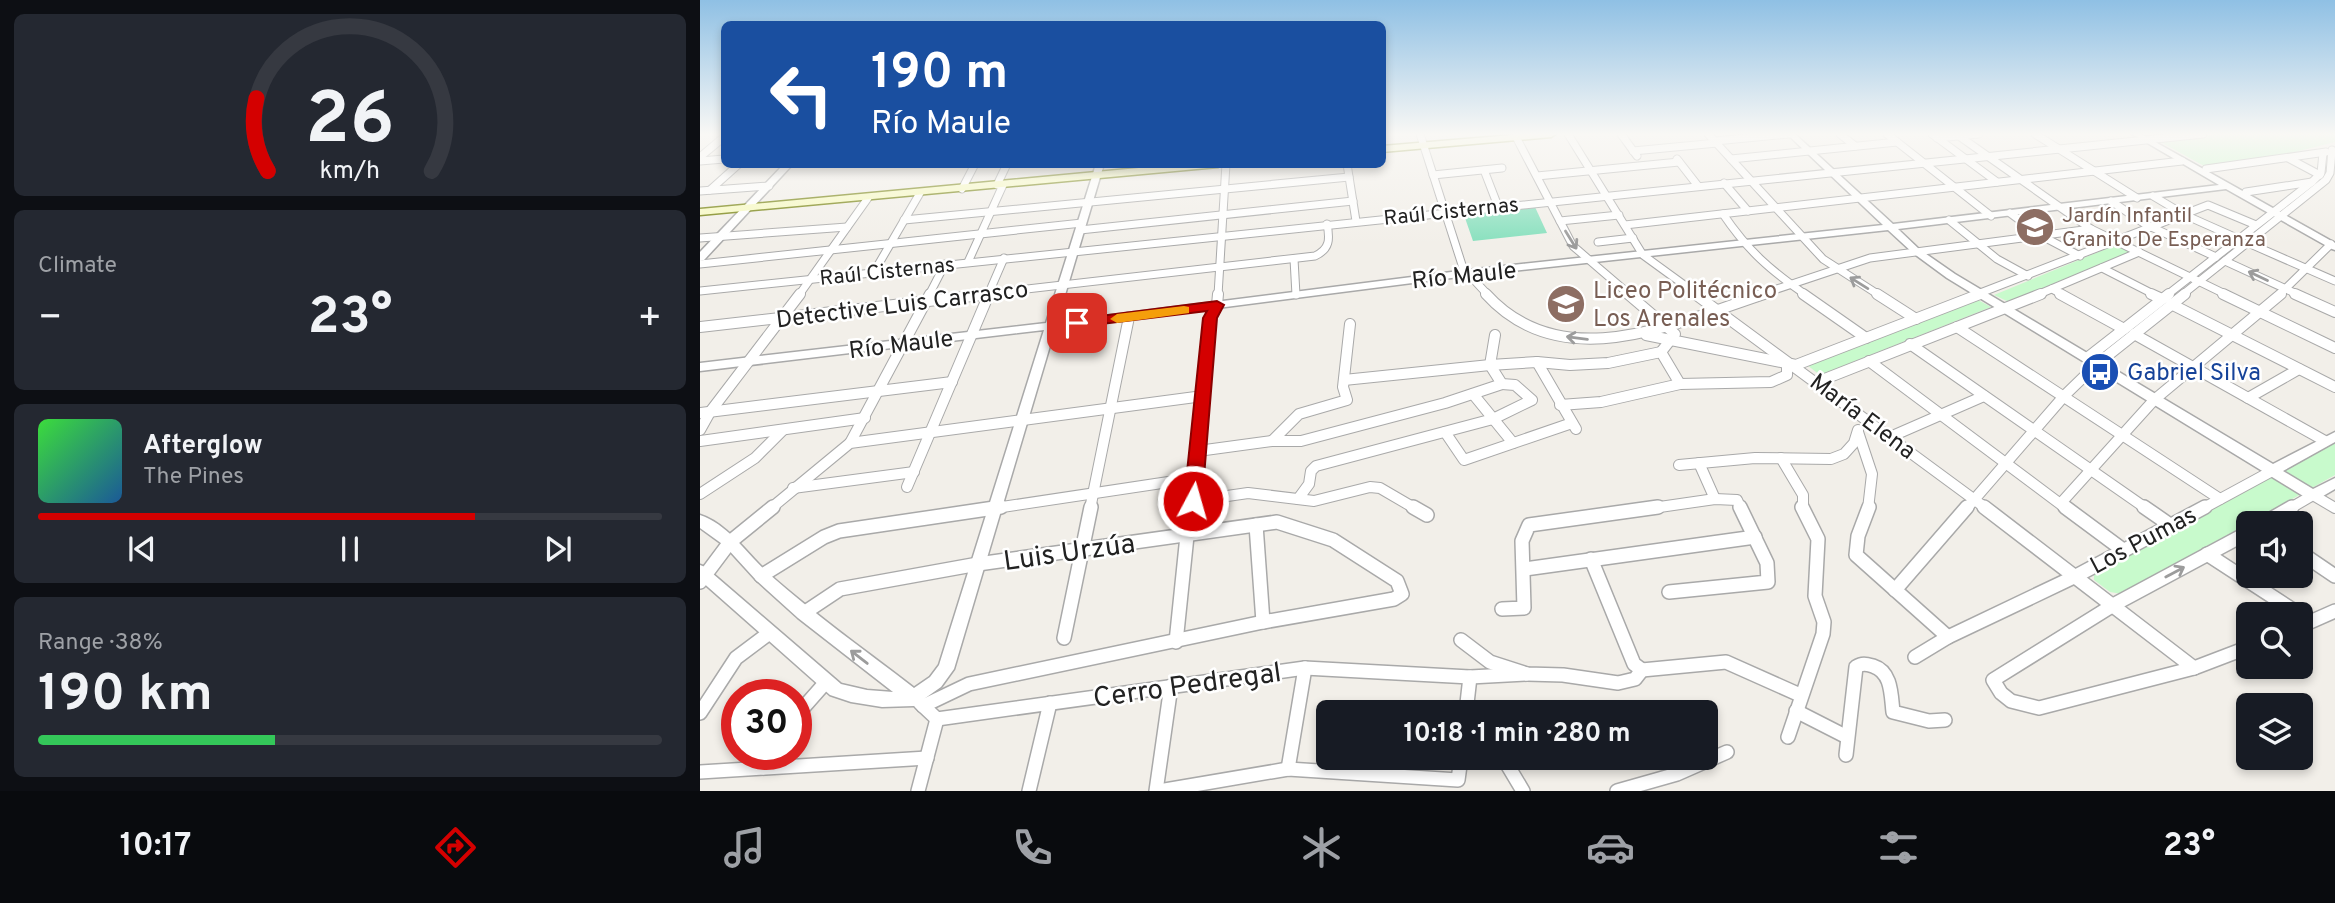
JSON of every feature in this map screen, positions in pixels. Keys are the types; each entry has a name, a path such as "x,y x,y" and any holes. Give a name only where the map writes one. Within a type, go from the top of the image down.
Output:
{"main road":[{"path":"700,212 1000,185 1092,171"}],"street":[{"path":"710,190 731,171"},
{"path":"700,258 783,171"},
{"path":"961,189 971,171"},
{"path":"968,262 1005,171"},
{"path":"918,702 936,685 946,669 1098,171"},
{"path":"1177,642 1210,318 1217,305 1226,171"},
{"path":"1348,171 1356,221"},
{"path":"1432,171 1457,254 1468,273 1501,310 1524,324 1566,337 1587,339 1644,334 1870,258 2091,229"},
{"path":"1433,174 1472,171"},
{"path":"1484,171 1496,201"},
{"path":"1344,380 1490,365 1537,362 1591,364 1661,352 1671,341 1675,334 1667,326 1573,246 1534,171"},
{"path":"1536,176 1583,171"},
{"name":"María Elena","path":"1592,171 1643,255 2115,604 2194,668"},
{"path":"1686,171 1698,186"},
{"path":"1742,171 1800,237 1823,259 1916,319"},
{"name":"Raúl Cisternas","path":"700,292 1074,250 1843,171"},
{"path":"1934,171 1991,216"},
{"path":"1982,171 1997,182"},
{"path":"2008,171 2091,229 2335,348"},
{"path":"1625,225 2095,171 2137,198"},
{"path":"2061,503 2154,400 2262,312 2334,244 2200,171"},
{"path":"2209,171 2279,213"},
{"path":"1832,172 1916,251 2005,309 2335,508"},
{"path":"904,220 1349,177"},
{"path":"2246,192 2326,179"},
{"path":"2326,179 2335,188"},
{"path":"2167,302 2190,277 2220,259 2326,179"},
{"path":"2243,241 2256,225 2279,213 2312,182"},
{"path":"1724,183 1748,211"},
{"name":"Río Maule","path":"700,367 1129,317 1468,273 2010,214 2228,186"},
{"path":"700,191 769,187"},
{"path":"874,272 920,193"},
{"path":"2153,196 2185,215 2335,281"},
{"path":"700,430 705,413 783,317 867,198"},
{"path":"700,264 981,233 1223,215 1353,201"},
{"path":"2111,201 2152,227 2335,312"},
{"path":"1644,334 1792,365 2208,205 2256,225"},
{"path":"1723,214 1742,243 1763,265 1866,338"},
{"path":"2010,214 2040,235 2080,256"},
{"path":"1560,221 1619,215"},
{"path":"924,239 936,217"},
{"path":"1948,220 1997,259 2028,276"},
{"name":"Detective Luis Carrasco","path":"700,327 1294,259 1322,254 1330,239 1327,224"},
{"path":"700,238 848,227"},
{"path":"1598,242 1633,237"},
{"path":"1817,382 2005,309 2139,252"},
{"path":"907,487 1004,258"},
{"path":"1294,259 1296,296"},
{"path":"1895,590 2092,361 2167,302 2199,282 2220,259"},
{"path":"945,264 850,443 730,542 702,576 768,634 836,690 862,698 918,702 969,684 1263,622 1256,525"},
{"path":"2102,268 2335,387"},
{"path":"2052,289 2248,398 2330,439"},
{"path":"1064,638 1129,317"},
{"path":"1272,441 1299,414 1347,400 1344,380 1350,324"},
{"path":"1957,327 2124,433 2220,499"},
{"path":"1494,335 1490,365 1502,384"},
{"path":"1910,344 2170,525"},
{"path":"1661,352 1680,384"},
{"path":"1869,361 2123,550"},
{"path":"1445,432 1464,460 1574,426 1537,362"},
{"path":"1560,405 1601,402 1680,384 1771,382 1787,375 1792,365"},
{"path":"2248,398 2300,369"},
{"path":"705,413 952,382"},
{"path":"1198,451 1272,441 1301,441 1502,384 1515,385 1532,400 1493,419 1316,466 1311,471 1309,484 1298,499"},
{"path":"1473,394 1513,443"},
{"path":"850,443 1203,396"},
{"path":"1891,437 1984,396"},
{"path":"1679,466 1732,459 1831,459 1844,454 1854,443 1863,416"},
{"path":"700,442 865,418"},
{"path":"700,494 723,481 771,445 783,430"},
{"path":"1858,432 1870,456 1873,477 1870,503 1855,544 1856,555 1948,636"},
{"name":"Los Pumas","path":"1915,657 1948,636 2076,576 2330,439"},
{"path":"1781,458 1803,495 1802,506 1818,538 1815,596 1824,622 1823,634 1800,695 1788,737"},
{"path":"1699,463 1714,499"},
{"path":"793,488 914,472"},
{"path":"761,576 830,534 1195,478"},
{"path":"2285,511 2335,482"},
{"path":"1193,501 1248,493 1314,501 1370,487 1380,488 1427,515"},
{"path":"1502,609 1524,608 1525,569 1522,541 1529,525 1714,499 1737,500 1767,564 1768,582 1669,592"},
{"path":"700,520 730,542 761,576 804,613 937,719 918,791"},
{"name":"Luis Urzúa","path":"804,613 840,589 978,564 1256,525 1286,524 1333,540 1396,581 1402,594 1394,599 1263,622"},
{"path":"1525,569 1755,537"},
{"path":"2236,539 2115,604 1993,680 1998,691 2015,705 2039,708 2194,668 2236,652"},
{"path":"2207,554 2277,602"},
{"path":"1591,559 1634,664 1642,670 1726,662 1800,695"},
{"path":"2313,561 2335,576"},
{"path":"2313,617 2335,611"},
{"path":"700,713 736,658 768,634"},
{"path":"1461,640 1490,662 1527,674 1618,683 1635,679 1642,670"},
{"path":"1846,755 1856,667 1861,664 1883,671 1889,677 1893,712 1929,721 1945,720"},
{"path":"1288,769 1305,668"},
{"name":"Cerro Pedregal","path":"937,719 1305,668 1471,677 1527,674"},
{"path":"1468,700 1471,677"},
{"path":"812,698 826,682"},
{"path":"1171,686 1158,791 1288,769 1458,780 1459,770"},
{"path":"1029,791 1050,703"},
{"path":"1796,711 1847,737"},
{"path":"1617,791 1677,774 1727,752"},
{"path":"812,765 927,758"},
{"path":"700,772 732,770"},
{"path":"1510,770 1522,791"}],"green space":[{"path":"1535,207 1547,233 1473,241 1464,215"},
{"path":"2113,246 2132,251 2009,302 1994,295"},
{"path":"1978,300 1991,307 1820,375 1807,365"},
{"path":"2335,443 2335,475 2271,511 2236,511 2236,530 2122,594 2110,592 2094,580 2094,572"}],"slow traffic":[{"path":"1117,319 1184,310"}],"place":[{"name":"Jardín Infantil Granito De Esperanza","path":"2035,227"},
{"name":"Liceo Politécnico Los Arenales","path":"1566,304"},
{"name":"Gabriel Silva","path":"2100,372"}],"route":[{"path":"1077,323 1217,305 1210,318 1193,501"}]}
